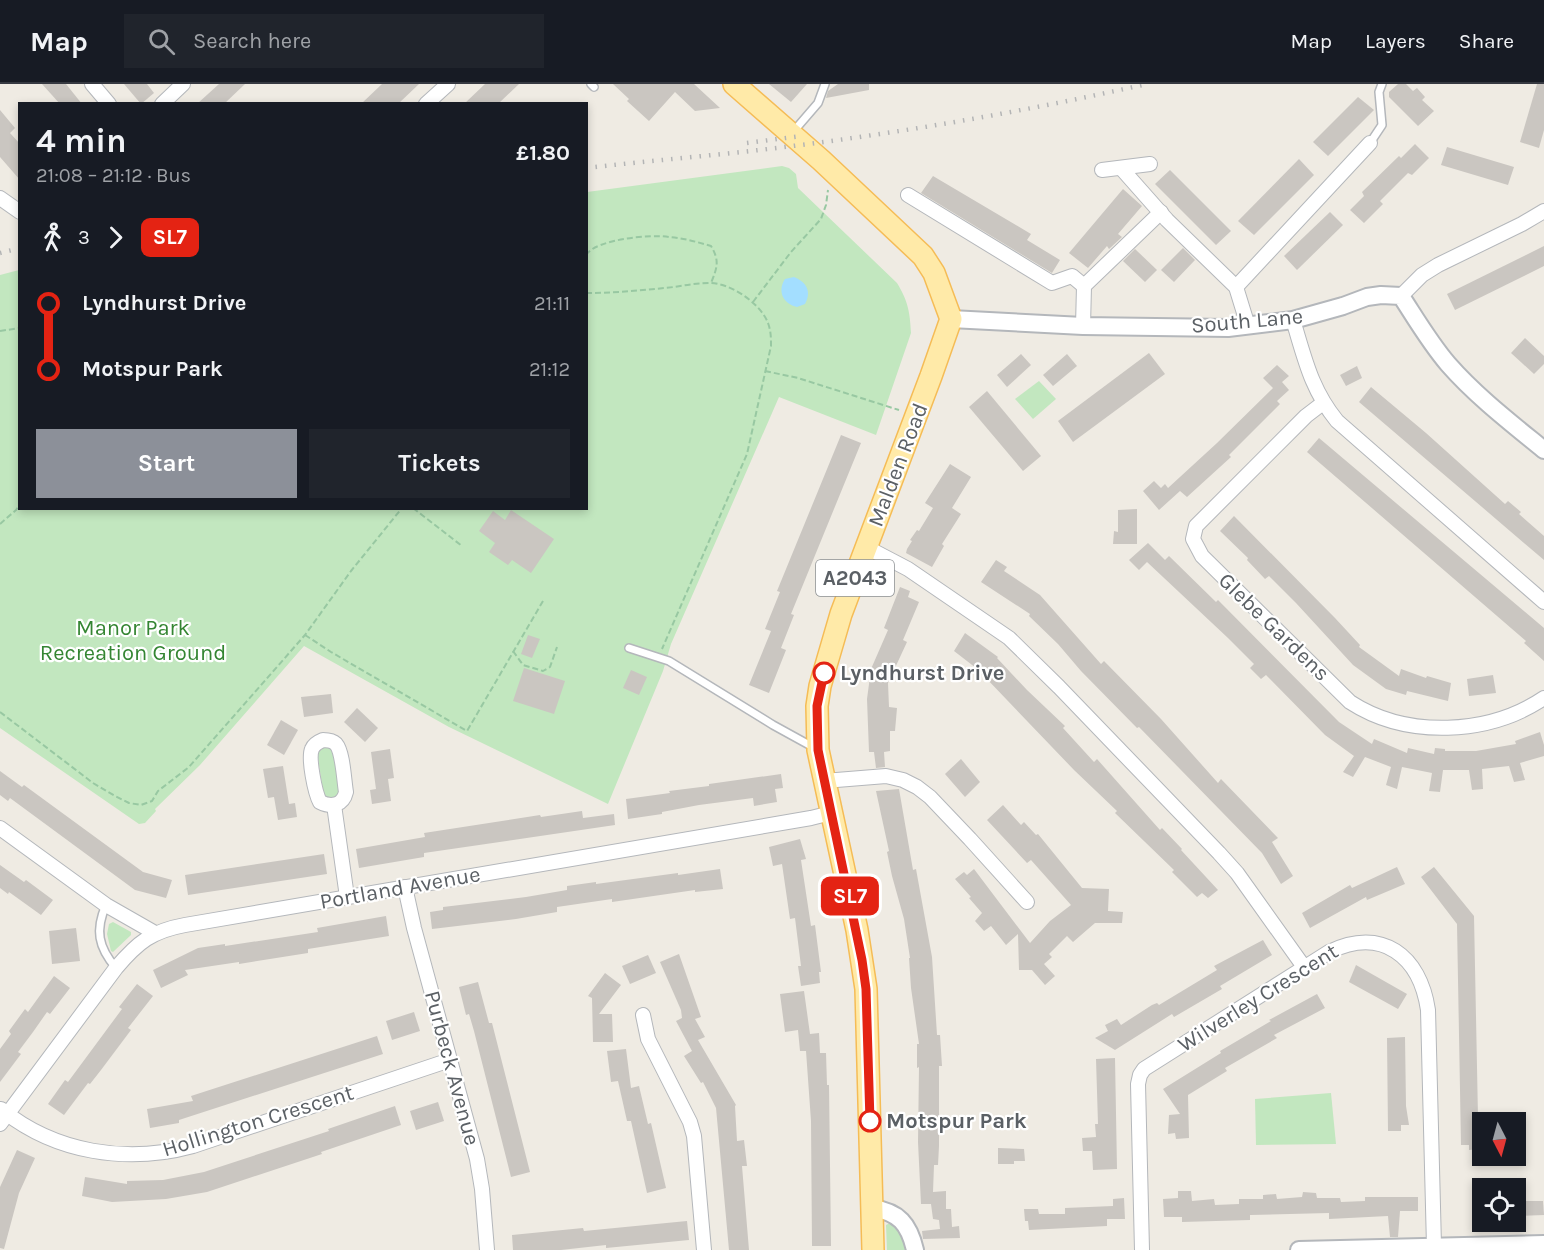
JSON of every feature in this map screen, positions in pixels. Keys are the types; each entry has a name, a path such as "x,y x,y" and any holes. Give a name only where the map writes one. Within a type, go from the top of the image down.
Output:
{"main road":[{"path":"734,84 836,174 923,256 934,273 951,319"},
{"name":"Malden Road","path":"873,1250 866,989 857,930 818,750 817,706 820,686 841,614 951,319"}],"street":[{"path":"92,84 107,102"},
{"path":"164,102 183,84"},
{"path":"428,102 448,84"},
{"path":"1236,287 1370,143"},
{"path":"1102,170 1150,164"},
{"path":"1121,168 1161,212 1236,287 1248,326"},
{"path":"908,195 1052,283 1072,276 1084,286"},
{"path":"0,198 18,211"},
{"path":"1083,326 1084,286 1161,212"},
{"path":"1544,212 1438,265 1422,275 1401,296 1448,363 1482,398 1544,450"},
{"name":"South Lane","path":"951,319 1083,326 1228,328 1293,320 1367,297 1401,296"},
{"path":"1293,320 1311,378 1323,404 1337,421 1544,602"},
{"name":"Glebe Gardens","path":"1323,404 1306,416 1196,526 1193,539 1202,556 1350,702 1364,711 1381,718 1417,726 1477,725 1496,721 1544,698"},
{"path":"866,547 908,569 1009,638 1237,873 1304,967"},
{"path":"824,781 886,776 903,780 917,787 962,830 1027,902"},
{"path":"334,805 347,897"},
{"name":"Portland Avenue","path":"155,933 185,925 831,813"},
{"path":"0,828 123,917 155,933 131,950 2,1115"},
{"name":"Purbeck Avenue","path":"405,887 480,1175 488,1250"},
{"name":"Wilverley Crescent","path":"1142,1250 1138,1084 1144,1069 1304,967 1344,944 1361,942 1380,944 1396,951 1410,963 1425,991 1428,1010 1434,1246"},
{"path":"643,1015 648,1039 690,1122 694,1136 704,1250"},
{"name":"Hollington Crescent","path":"2,1115 45,1135 86,1149 120,1155 157,1154 193,1146 450,1060"},
{"path":"872,1208 887,1210 900,1220 911,1233 915,1250"},
{"path":"1299,1250 1544,1244"}],"lane":[{"path":"792,134 818,103 825,84"},
{"path":"1370,143 1382,125 1379,92 1382,84"},
{"path":"629,648 669,661 818,750"},
{"path":"106,905 100,920 99,933 105,956 116,968"}],"path":[{"path":"752,303 791,252 821,219 826,205 827,191 836,174"},
{"path":"588,252 609,242 666,236 689,240 711,246 716,255 718,266 711,283"},
{"path":"588,293 711,283 728,286 752,303 768,321 771,333 771,346 747,454 659,657"},
{"path":"0,332 18,328"},
{"path":"765,371 798,378 916,415"},
{"path":"0,524 18,507"},
{"path":"0,712 93,783 129,803 147,804 152,801 158,791 189,767 305,635 400,510"},
{"path":"416,510 462,546"},
{"path":"305,635 466,731 543,601"},
{"path":"513,651 523,664 543,671 550,667 557,647"}],"green space":[{"name":"Manor Park Recreation Ground","path":"782,166 789,168 796,174 798,188 897,283 908,307 911,333 876,435 779,397 671,644 663,671 608,804 449,727 304,646 200,765 155,809 156,811 145,823 139,824 0,728 0,275 18,270 18,510 588,510 588,192"},
{"path":"1039,381 1056,399 1033,419 1015,399"},
{"path":"326,745 333,752 339,789 338,795 330,799 324,795 317,752"},
{"path":"113,922 131,932 131,935 113,952 107,934 109,924"},
{"path":"1331,1093 1336,1144 1256,1145 1255,1099"},
{"path":"895,1222 910,1250 887,1250 886,1225"}],"water":[{"path":"794,277 805,284 808,291 805,304 797,307 785,300 782,292 785,279"}],"building":[{"path":"42,84 66,84 80,102 58,102"},
{"path":"124,84 147,84 154,93 143,102 139,102"},
{"path":"219,84 245,84 226,102 199,102"},
{"path":"382,84 419,84 400,102 363,102"},
{"path":"485,84 519,84 500,102 466,102"},
{"path":"613,84 694,84 720,108 695,111 675,92 649,121 627,101 629,99"},
{"path":"769,84 807,84 791,102"},
{"path":"838,84 869,84 869,90 826,98 828,91"},
{"path":"1398,84 1406,84 1413,91 1417,88 1425,97 1422,100 1434,111 1418,126 1389,97 1389,92"},
{"path":"1537,84 1544,84 1544,130 1539,148 1520,142"},
{"path":"1358,97 1374,110 1328,156 1313,142"},
{"path":"0,110 15,128 10,133 18,142 18,178 0,157"},
{"path":"1415,144 1429,158 1412,175 1408,173 1380,201 1383,204 1364,223 1350,210 1364,196 1362,192 1399,156 1401,158"},
{"path":"1447,147 1514,167 1508,185 1441,165"},
{"path":"1299,159 1314,175 1254,235 1238,221"},
{"path":"1170,170 1231,231 1216,245 1155,184"},
{"path":"933,176 1031,234 1027,240 1060,260 1052,273 921,193"},
{"path":"1123,189 1142,206 1118,234 1122,237 1109,249 1107,246 1088,268 1069,253"},
{"path":"1330,212 1343,225 1297,270 1284,256"},
{"path":"1544,246 1544,266 1455,310 1447,294"},
{"path":"1183,248 1195,260 1174,282 1161,270"},
{"path":"1135,249 1157,270 1145,282 1123,261"},
{"path":"1525,338 1544,356 1544,364 1534,374 1511,353"},
{"path":"1149,353 1165,374 1073,442 1058,421"},
{"path":"1021,354 1031,365 1007,387 997,375"},
{"path":"1067,354 1077,366 1053,386 1043,375"},
{"path":"1277,365 1289,376 1282,382 1289,390 1277,401 1280,404 1229,455 1231,457 1187,497 1180,491 1159,510 1143,491 1154,481 1161,488 1165,484 1168,488 1217,443 1273,388 1263,378"},
{"path":"1357,366 1362,378 1346,386 1340,375"},
{"path":"1371,387 1505,504 1508,501 1521,512 1519,514 1544,536 1544,560 1359,402"},
{"path":"987,391 1041,456 1023,471 969,407"},
{"path":"841,435 861,443 791,614 794,615 781,648 786,650 769,693 749,685 771,631 765,629 780,592 777,591"},
{"path":"1319,438 1544,628 1544,661 1524,643 1526,641 1307,452"},
{"path":"950,464 971,477 952,508 961,514 942,544 944,546 932,567 906,553 912,541 910,540 917,530 919,531 933,508 925,503"},
{"path":"1137,509 1137,544 1113,544 1114,531 1118,532 1118,510"},
{"path":"511,510 554,539 531,573 512,560 508,565 489,552 495,543 479,531 493,511 505,520"},
{"path":"1234,516 1335,618 1360,645 1359,647 1399,676 1401,669 1426,678 1427,676 1451,683 1448,701 1407,691 1406,695 1386,689 1353,665 1296,603 1269,576 1265,579 1247,560 1248,558 1220,531"},
{"path":"1148,543 1165,560 1169,556 1216,602 1218,600 1339,722 1372,744 1374,739 1407,753 1408,748 1434,754 1435,748 1445,749 1445,751 1476,751 1516,744 1515,741 1540,732 1544,745 1544,756 1520,763 1525,780 1514,782 1509,766 1482,769 1483,789 1472,790 1469,770 1443,770 1440,792 1429,791 1432,773 1402,767 1397,789 1386,785 1391,767 1365,757 1353,777 1343,772 1354,756 1325,735 1266,675 1261,679 1250,668 1254,664 1147,562 1139,570 1129,560"},
{"path":"996,560 1007,567 1004,571 1040,595 1101,664 1104,661 1161,719 1218,783 1221,779 1278,838 1272,842 1293,876 1281,884 1262,853 1081,671 1058,644 1029,616 1030,614 981,582"},
{"path":"900,587 910,591 908,597 919,602 903,640 907,642 888,683 889,707 897,708 895,731 890,731 890,751 884,752 885,767 876,768 874,752 869,752 867,699 871,669 888,630 884,628"},
{"path":"965,633 998,657 1027,690 1065,726 1063,728 1094,762 1097,759 1160,830 1162,828 1218,890 1208,898 1202,893 1197,897 1172,872 1174,870 1115,813 1117,811 1074,770 985,677 974,671 976,668 954,651"},
{"path":"528,635 540,639 532,658 521,654"},
{"path":"524,668 565,681 554,714 513,701"},
{"path":"631,670 647,677 639,695 623,688"},
{"path":"1493,675 1496,693 1469,696 1467,679"},
{"path":"331,694 333,713 304,717 301,697"},
{"path":"357,708 378,728 365,742 344,722"},
{"path":"281,720 298,730 284,755 267,745"},
{"path":"390,749 394,778 388,779 391,801 372,804 370,790 376,789 371,752"},
{"path":"961,759 980,782 965,797 945,774"},
{"path":"283,766 289,804 295,803 297,817 278,820 274,797 268,798 263,769"},
{"path":"0,771 22,787 24,785 143,872 172,880 166,898 135,890 10,798 8,801 0,795"},
{"path":"781,774 783,788 775,789 777,802 754,806 753,798 699,805 628,819 626,799"},
{"path":"899,789 913,870 916,869 932,957 937,1035 940,1035 942,1066 939,1066 939,1146 938,1165 934,1165 933,1192 946,1191 946,1209 951,1209 952,1227 959,1226 960,1238 923,1239 922,1231 940,1229 939,1220 933,1219 931,1204 921,1204 918,1142 919,1067 917,1068 917,1044 919,1044 911,988 910,958 904,919 892,876 876,791"},
{"path":"1003,805 1021,825 1024,822 1036,835 1038,834 1082,888 1109,889 1108,911 1123,912 1122,923 1095,923 1073,942 1067,936 1049,954 1052,957 1044,964 1055,976 1045,985 1032,970 1019,970 1018,934 1006,945 991,926 984,931 975,921 982,913 955,879 964,872 967,875 974,869 1030,943 1050,921 1071,905 1031,860 1027,863 987,820"},
{"path":"582,811 583,818 614,814 615,825 424,853 424,857 359,868 356,849 425,837 424,833 540,815 541,817"},
{"path":"800,839 806,859 801,860 811,926 815,925 821,972 819,972 820,983 801,986 795,918 790,919 782,864 773,866 769,847"},
{"path":"324,854 327,874 188,895 185,875"},
{"path":"0,865 24,882 26,880 53,900 41,915 0,888"},
{"path":"1397,867 1405,884 1367,900 1366,897 1310,928 1302,913 1350,885 1352,888"},
{"path":"1434,867 1474,916 1478,1112 1472,1112 1472,1150 1469,1150 1469,1145 1461,1145 1457,924 1421,877"},
{"path":"720,869 723,889 695,892 695,890 612,902 612,899 557,907 557,912 516,919 432,929 430,912 443,910 443,907 526,897 567,890 567,886 596,882 596,884"},
{"path":"386,916 389,936 308,949 308,953 185,970 188,975 161,988 153,970 198,948 318,932 317,928"},
{"path":"76,928 80,961 52,964 49,931"},
{"path":"1263,940 1272,955 1220,986 1222,989 1174,1017 1172,1014 1115,1050 1095,1038 1108,1031 1105,1025 1117,1019 1121,1025 1152,1005 1157,1003 1159,1005 1217,970 1214,966"},
{"path":"679,954 701,1017 695,1019 705,1037 698,1040 736,1105 737,1141 744,1140 747,1166 742,1166 749,1250 729,1250 716,1108 703,1082 701,1083 684,1056 692,1051 676,1021 682,1018 681,1010 660,962"},
{"path":"648,955 656,973 630,984 622,966"},
{"path":"1356,965 1407,994 1398,1009 1349,982"},
{"path":"605,973 621,985 599,1014 612,1014 613,1042 593,1042 592,998 588,996"},
{"path":"54,976 70,988 50,1014 47,1012 18,1052 21,1054 0,1082 0,1049 11,1034 9,1031 25,1009 28,1012"},
{"path":"478,982 489,1023 492,1023 530,1172 511,1177 474,1031 469,1014 466,1015 459,987"},
{"path":"137,984 153,996 128,1028 131,1030 64,1115 48,1104 65,1080 68,1082 122,1009 119,1007"},
{"path":"804,991 810,1034 819,1033 820,1053 826,1053 827,1085 829,1085 831,1246 812,1246 811,1121 806,1051 800,1051 798,1030 785,1032 780,994"},
{"path":"1317,994 1325,1008 1274,1035 1277,1038 1225,1068 1227,1071 1188,1095 1189,1138 1176,1139 1175,1133 1168,1134 1169,1115 1180,1114 1163,1089 1271,1021 1269,1020"},
{"path":"414,1012 420,1031 392,1040 386,1021"},
{"path":"377,1036 383,1054 179,1120 179,1123 150,1128 147,1109 193,1101 191,1096"},
{"path":"1405,1037 1406,1106 1409,1125 1401,1125 1401,1131 1388,1131 1387,1038"},
{"path":"626,1049 631,1088 639,1086 648,1124 651,1123 666,1188 647,1193 631,1121 627,1121 618,1081 611,1082 607,1051"},
{"path":"1115,1058 1117,1169 1093,1170 1092,1151 1083,1151 1082,1138 1096,1137 1095,1124 1098,1124 1096,1059"},
{"path":"438,1102 444,1121 416,1130 410,1111"},
{"path":"395,1106 401,1125 207,1192 166,1199 112,1202 82,1196 85,1177 127,1184 127,1181 163,1180 204,1172 329,1131 328,1129"},
{"path":"998,1148 1024,1149 1025,1161 998,1164"},
{"path":"17,1150 35,1158 19,1193 4,1249 0,1248 0,1187"},
{"path":"1178,1191 1191,1191 1192,1201 1214,1199 1215,1205 1239,1204 1239,1199 1263,1199 1263,1195 1276,1194 1277,1199 1302,1197 1303,1192 1316,1193 1317,1198 1340,1198 1341,1202 1365,1201 1365,1197 1418,1197 1418,1211 1400,1211 1398,1237 1390,1237 1388,1216 1329,1219 1329,1213 1250,1215 1250,1220 1182,1222 1182,1217 1164,1217 1163,1199 1178,1198"},
{"path":"1124,1198 1125,1219 1107,1219 1107,1226 1029,1230 1028,1221 1025,1221 1024,1209 1038,1209 1039,1214 1065,1214 1065,1208 1113,1206 1113,1199"},
{"path":"1526,1201 1543,1201 1544,1215 1526,1216"},
{"path":"687,1221 689,1240 606,1248 606,1245 561,1250 513,1250 512,1235"}],"railway":[{"path":"588,168 768,149 911,129 1006,113 1147,84"},
{"path":"747,143 801,136"},
{"path":"0,253 18,248"}],"bus line":[{"name":"SL7","path":"824,673 817,706 818,750 862,960 869,1046 870,1121"}],"place":[{"name":"Lyndhurst Drive","path":"824,673"},
{"name":"Motspur Park","path":"870,1121"}]}
